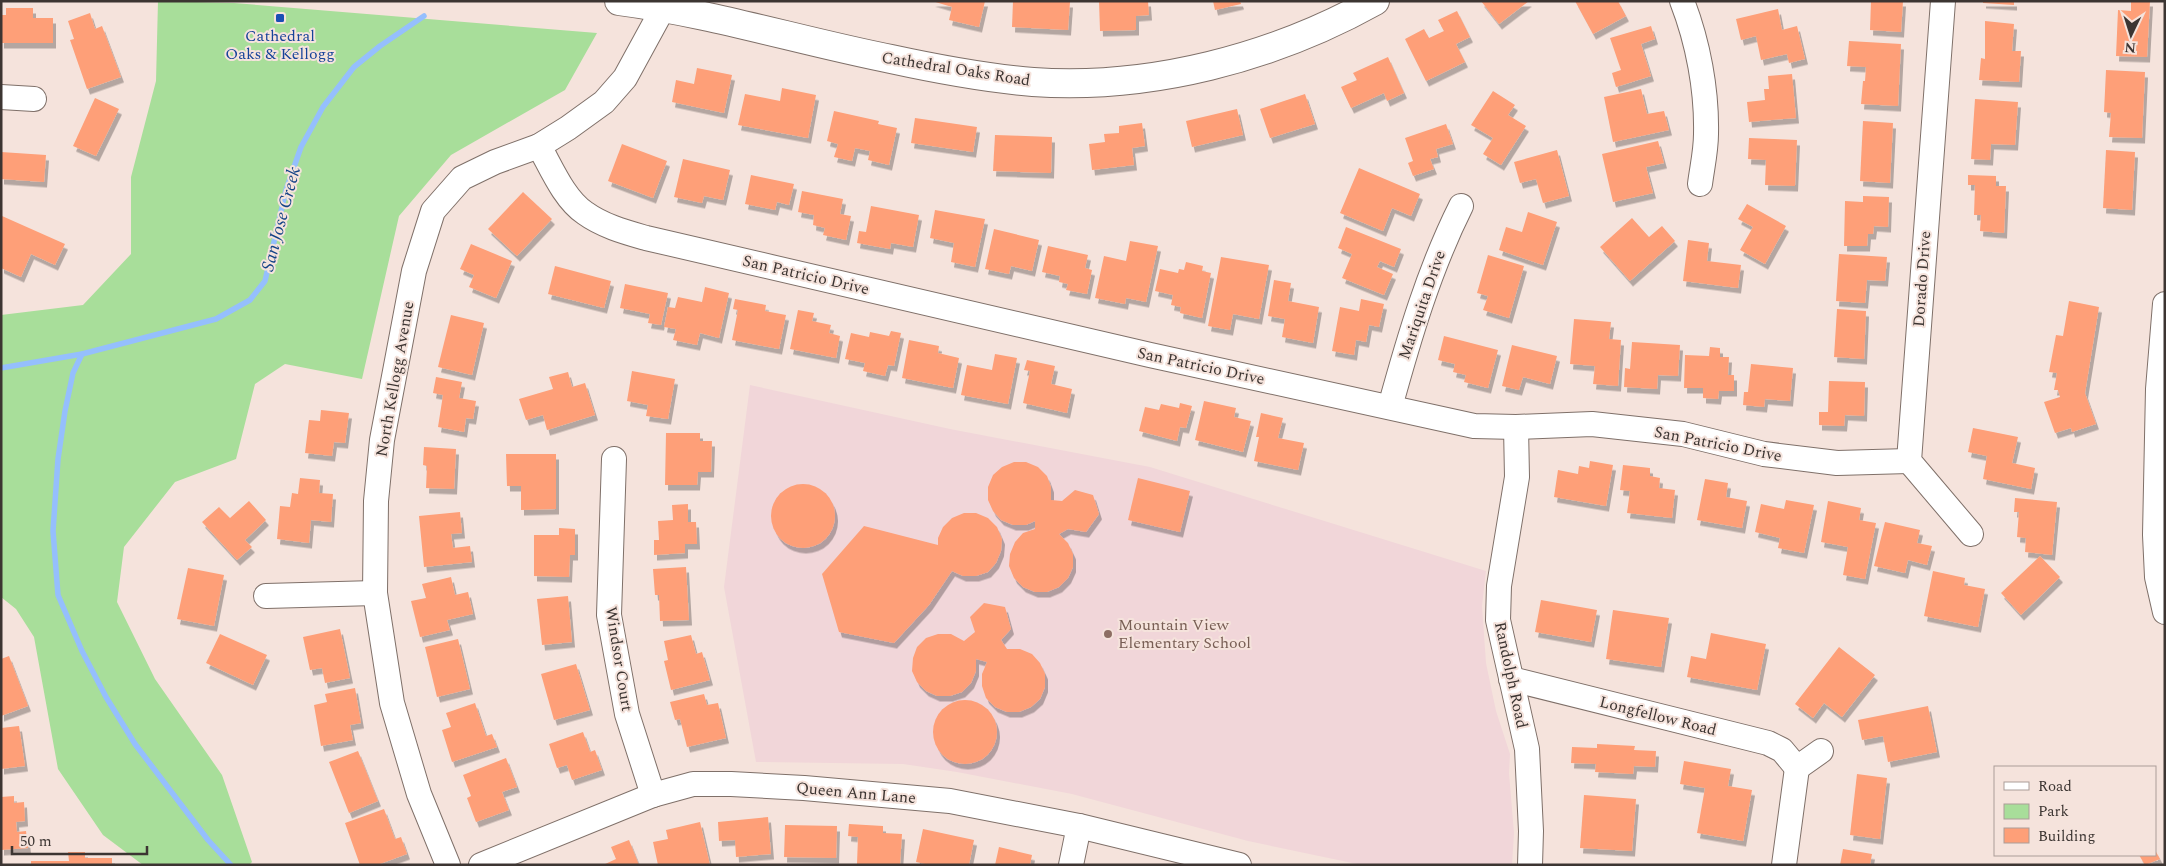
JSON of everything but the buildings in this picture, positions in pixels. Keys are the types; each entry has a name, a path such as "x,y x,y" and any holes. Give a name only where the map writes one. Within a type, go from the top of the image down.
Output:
{"main road":[{"name":"Cathedral Oaks Road","path":"619,1 665,4 890,59 983,76 1034,82 1094,82 1170,74 1248,56 1313,31 1375,1"}],"street":[{"path":"1682,1 1694,30 1704,94 1706,134 1700,184"},
{"name":"Dorado Drive","path":"1909,461 1943,1"},
{"name":"North Kellogg Avenue","path":"448,865 419,794 392,703 375,593 376,501 382,440 414,271 433,210 462,178 495,162 539,146 604,102 625,78 665,4"},
{"path":"1,97 34,99"},
{"name":"San Patricio Drive","path":"539,146 562,188 584,213 610,228 986,317 1474,426 1516,427 1592,424 1683,434 1764,454 1837,463 1909,461"},
{"name":"Mariquita Drive","path":"1390,407 1418,311 1444,241 1461,206"},
{"path":"2165,304 2158,389 2155,535 2157,577 2165,612"},
{"name":"Randolph Road","path":"1516,427 1517,476 1498,586 1498,620 1527,749 1531,831 1530,865"},
{"name":"Windsor Court","path":"614,459 609,615 627,714 653,795"},
{"path":"1909,461 1971,534"},
{"path":"266,596 375,593"},
{"name":"Longfellow Road","path":"1511,679 1768,744 1782,750 1797,768"},
{"path":"1784,865 1797,768 1821,751"},
{"name":"Queen Ann Lane","path":"481,865 653,795 693,784 796,787 950,801 1080,826 1238,865"},
{"path":"1071,865 1080,826"}],"shaded area":[{"name":"Mountain View Elementary School","path":"750,385 950,429 1150,467 1486,571 1482,606 1486,663 1496,711 1510,754 1509,773 1514,833 1512,865 1362,865 1248,841 1072,794 957,772 903,764 756,762 724,587"}],"green space":[{"path":"158,1 234,3 597,33 565,90 451,155 399,216 362,379 285,364 255,384 236,459 175,482 124,547 117,602 155,679 222,775 252,862 249,865 143,865 103,835 58,769 34,637 16,609 1,597 1,315 83,305 131,254 131,177 156,81"}],"waterway":[{"name":"San Jose Creek","path":"1,368 82,354 216,319 250,300 265,281 286,190 301,147 323,107 354,67 380,46 424,16"},
{"path":"82,354 73,373 58,459 53,531 58,595 82,651 106,697 135,744 208,840 231,865"}],"place":[{"name":"Cathedral Oaks & Kellogg","path":"280,18"},
{"name":"Mountain View Elementary School","path":"1108,634"}]}
